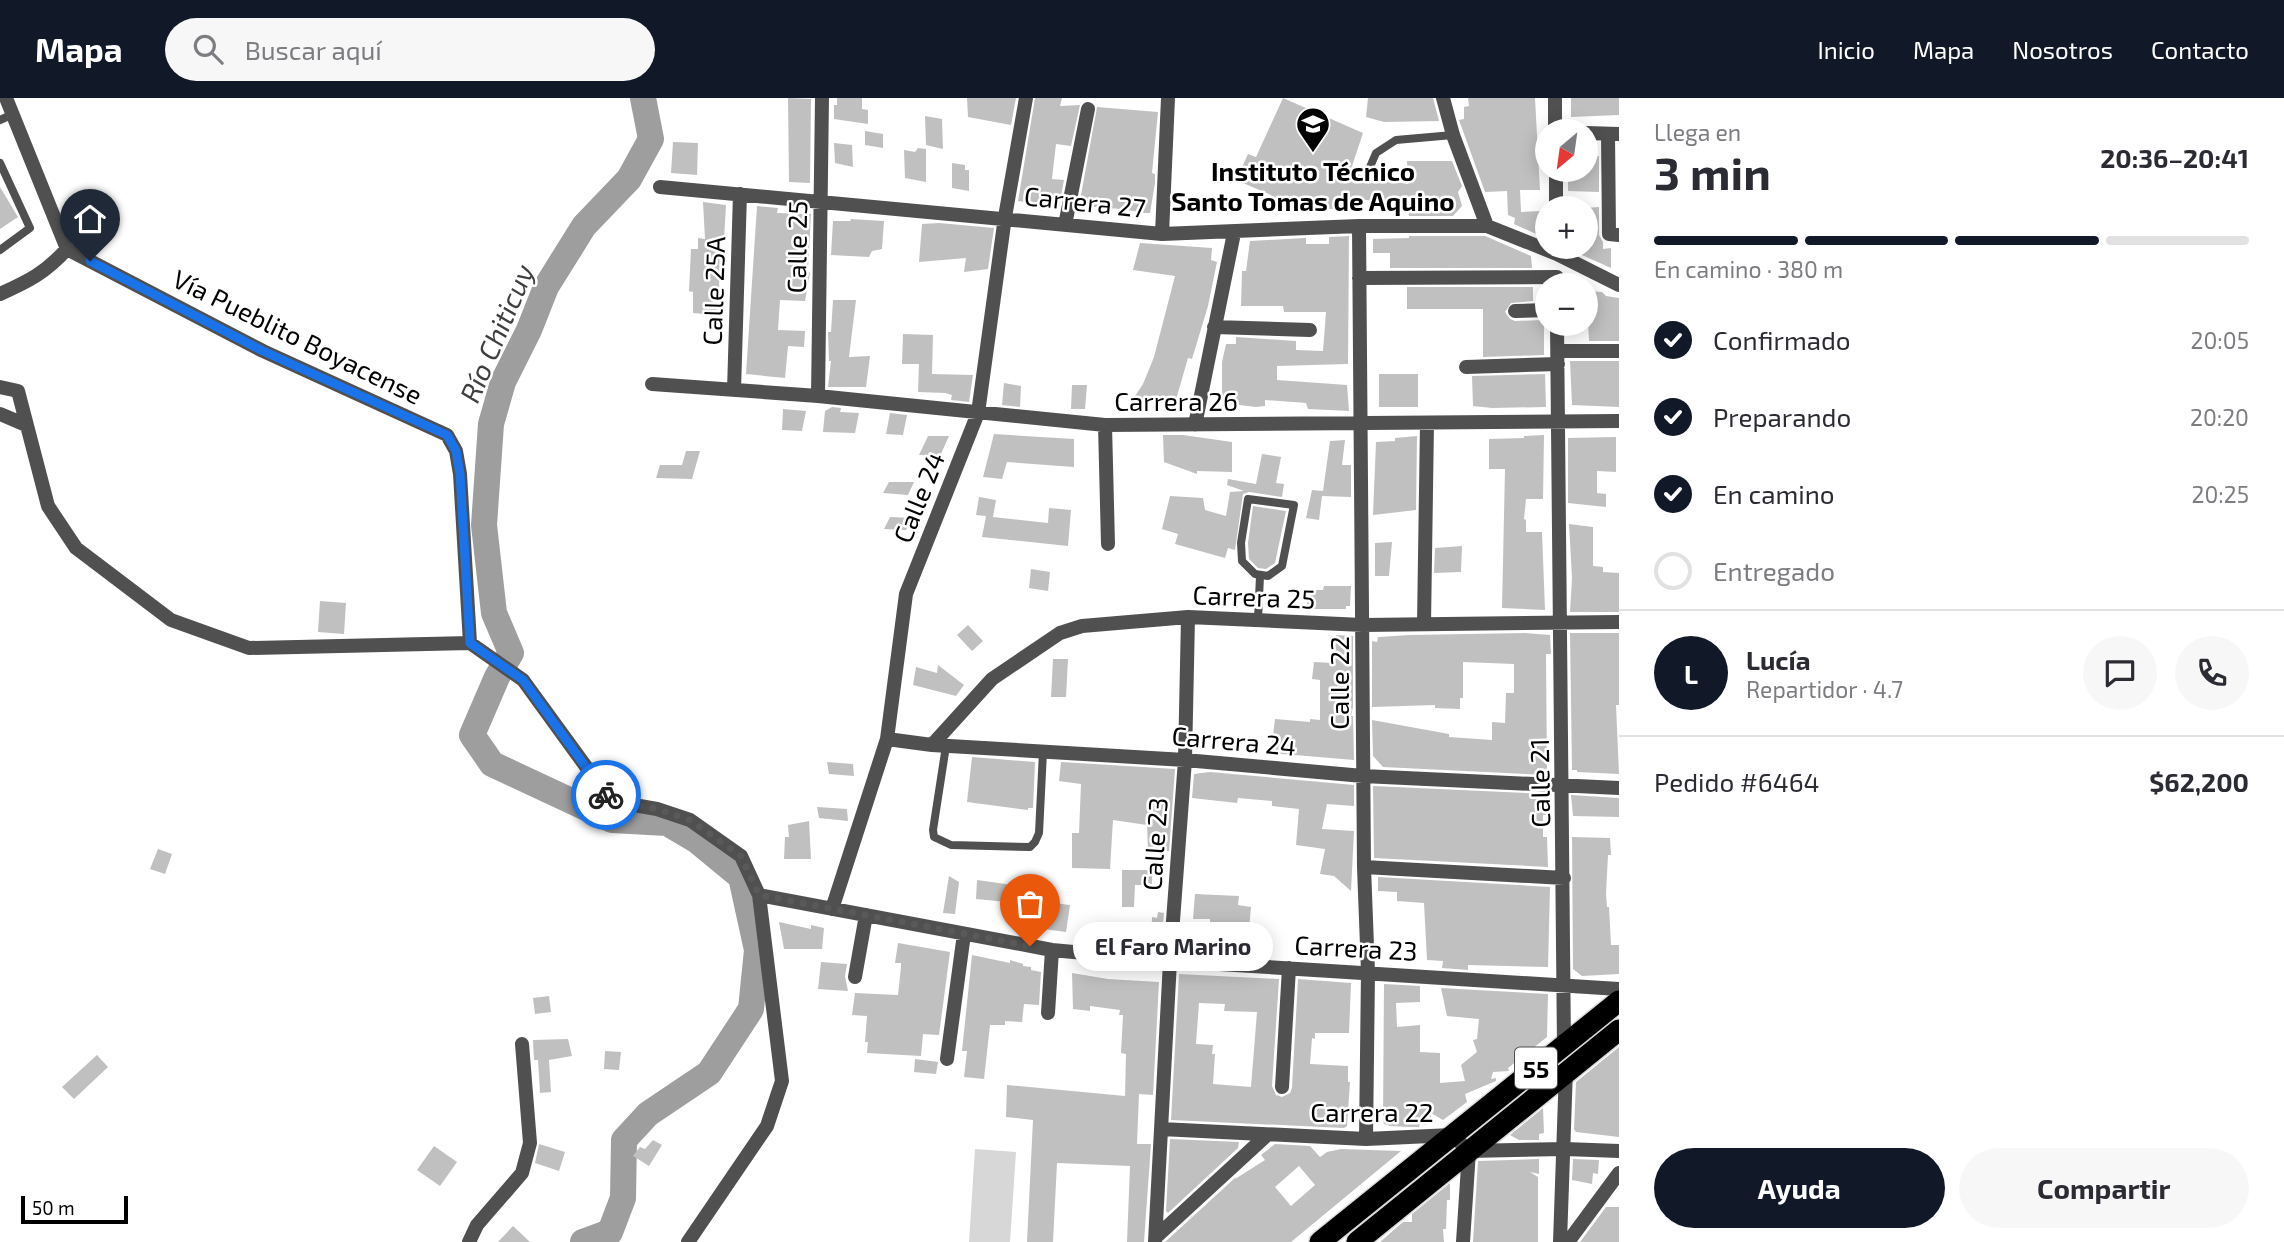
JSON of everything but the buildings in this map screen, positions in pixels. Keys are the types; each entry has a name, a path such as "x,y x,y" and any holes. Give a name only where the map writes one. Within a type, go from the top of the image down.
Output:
{"highway":[{"name":"55","path":"1320,1242 1619,1001"},
{"name":"55","path":"1357,1242 1619,1030"}],"street":[{"path":"0,294 33,280 49,269 67,249 6,118 6,98"},
{"name":"Calle 25","path":"818,396 822,98"},
{"name":"Calle 24","path":"832,909 887,739 906,594 978,413 1005,217 1026,98"},
{"path":"1162,234 1168,98"},
{"path":"1443,98 1453,135 1486,226"},
{"path":"1555,98 1555,119"},
{"path":"1065,225 1088,109"},
{"path":"1614,134 1614,234"},
{"name":"Carrera 27","path":"660,187 1005,217 1162,234 1359,226 1486,226 1535,243"},
{"name":"Calle 25A","path":"734,390 740,194"},
{"name":"Calle 22","path":"1359,226 1364,867 1368,972 1366,1139"},
{"path":"1195,425 1234,233"},
{"name":"Vía Pueblito Boyacense","path":"67,249 263,351 447,435 456,451 460,474 470,643"},
{"name":"Carrera 27","path":"1573,259 1619,285"},
{"path":"1359,278 1535,281"},
{"path":"1515,311 1535,310"},
{"path":"1214,327 1310,330"},
{"name":"Calle 21","path":"1558,336 1566,1073 1560,1242"},
{"path":"1466,368 1619,351"},
{"name":"Carrera 26","path":"652,384 818,396 1105,425 1619,421"},
{"path":"0,387 18,391 48,506 76,548 171,620 248,648 470,643 523,680 611,801 657,809 690,820 741,856 759,895 782,1081 767,1126 688,1242"},
{"path":"0,414 26,425"},
{"path":"1424,624 1427,423"},
{"path":"1105,425 1108,544"},
{"name":"Carrera 25","path":"939,746 992,679 1060,633 1082,626 1188,617 1363,625 1619,622"},
{"name":"Calle 23","path":"1156,1239 1170,961 1185,760 1188,617"},
{"name":"Carrera 24","path":"887,739 939,746 1185,760 1363,775 1619,788"},
{"path":"1364,867 1564,878"},
{"name":"Carrera 23","path":"759,895 1052,950 1170,961 1619,989"},
{"path":"855,977 866,915"},
{"path":"947,1059 964,934"},
{"path":"1048,1013 1052,950"},
{"path":"1282,1087 1289,968"},
{"path":"469,1242 477,1225 522,1174 530,1143 522,1044"},
{"name":"Carrera 22","path":"1161,1129 1366,1139 1452,1135 1469,1151"},
{"path":"1156,1239 1267,1135"},
{"path":"1463,1242 1469,1151 1619,1151"},
{"path":"1568,1242 1619,1173"},
{"path":"1357,1242 1360,1210"}],"lane":[{"path":"1367,174 1376,153 1396,140 1453,135"},
{"path":"0,163 2,174 30,228 0,250"},
{"path":"1248,499 1294,505 1282,566 1268,576 1260,576 1245,566 1241,556 1248,499"},
{"path":"1258,620 1260,576"},
{"path":"939,746 933,830 934,836 951,845 1030,847 1035,842 1039,833 1043,752"}],"shaded area":[{"path":"975,1149 1016,1152 1010,1242 969,1242"}],"waterway":[{"name":"Río Chiticuy","path":"583,1242 610,1232 623,1198 624,1140 648,1114 709,1073 751,1009 757,950 741,877 696,840 667,823 612,820 492,764 472,735 497,677 511,653 494,613 484,525 491,424 503,382 529,330 546,287 584,226 629,179 651,139 643,98"}],"way so far":[{"path":"606,795 611,801 657,809 690,820 741,856 759,895 1030,946"}],"place":[{"name":"Instituto Técnico Santo Tomas de Aquino","path":"1313,154"},
{"name":"El Faro Marino","path":"1030,946"}],"route":[{"path":"90,261 263,351 447,435 456,451 460,474 470,643 523,680 606,795"}]}
